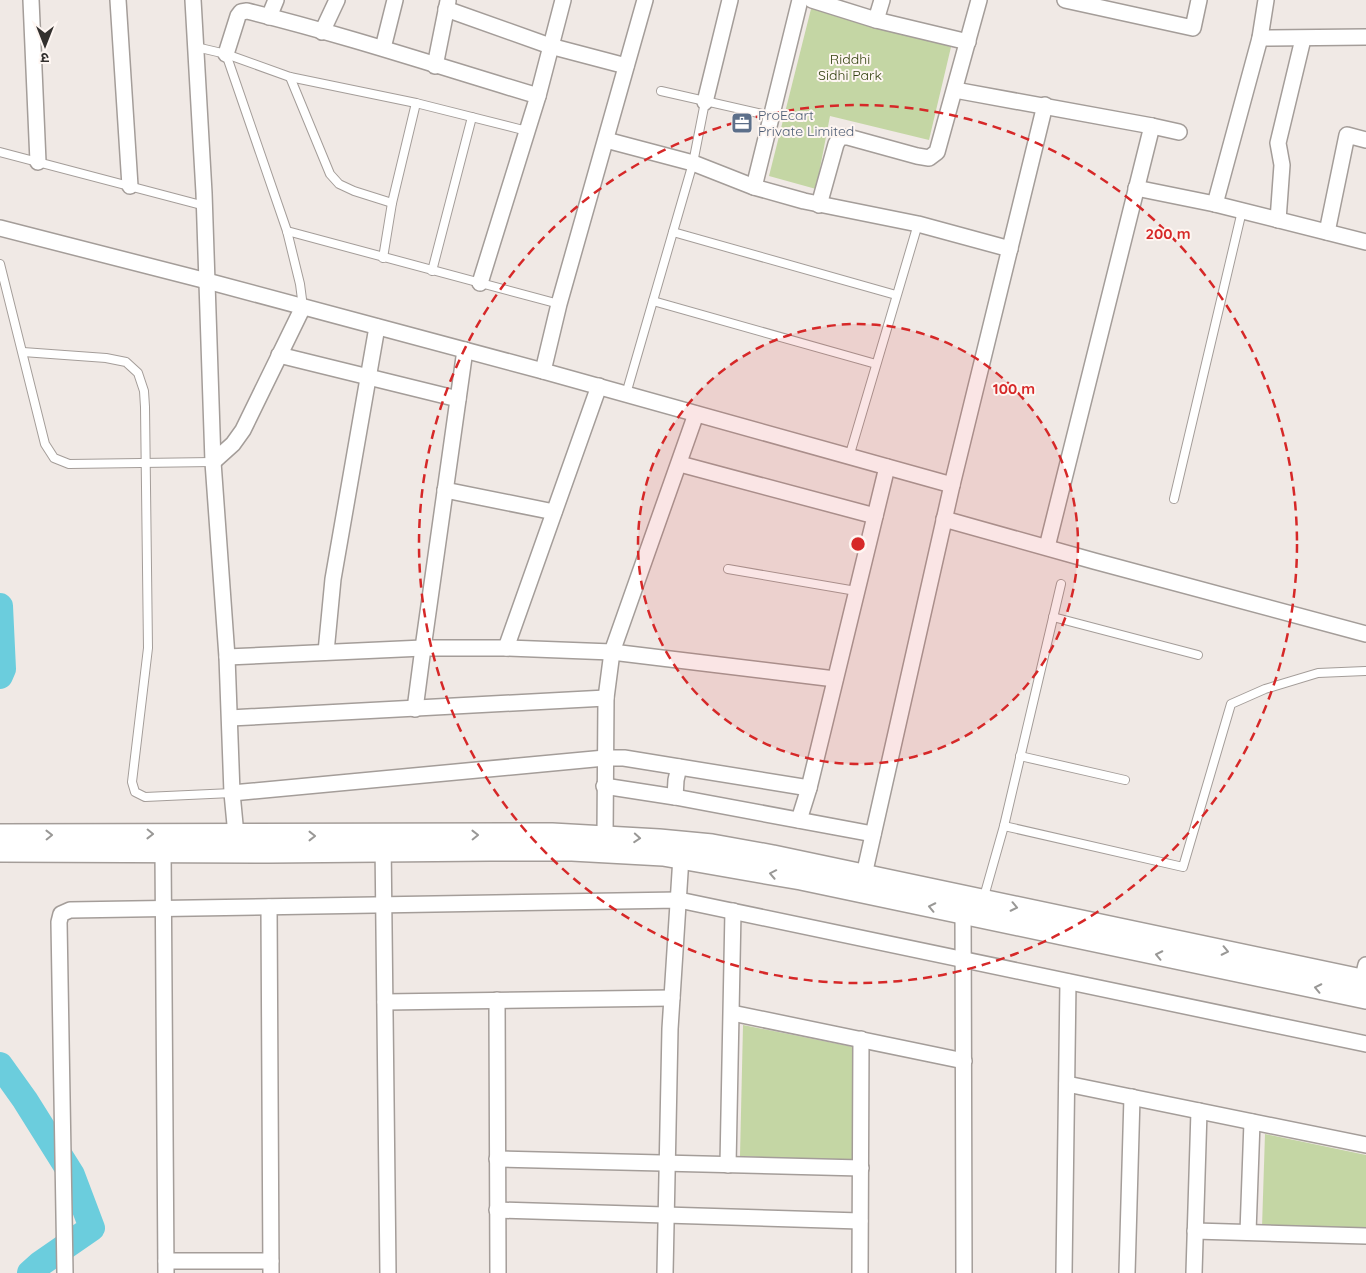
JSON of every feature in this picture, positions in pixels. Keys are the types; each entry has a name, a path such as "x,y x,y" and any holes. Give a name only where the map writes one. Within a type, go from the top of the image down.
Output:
{"street":[{"path":"31,0 38,162"},
{"path":"118,0 130,186"},
{"path":"193,0 205,206 213,462 227,657 232,793 236,835"},
{"path":"269,17 276,0"},
{"path":"322,32 337,0"},
{"path":"383,48 395,0"},
{"path":"480,283 538,96 563,0"},
{"path":"543,371 559,304 645,0"},
{"path":"706,102 730,0"},
{"path":"754,186 800,0"},
{"path":"812,0 876,20 968,42"},
{"path":"876,20 882,0"},
{"path":"819,205 836,144 840,137 848,137 929,158 937,152 980,0"},
{"path":"1065,0 1193,28 1199,0"},
{"path":"1215,204 1260,38 1266,0"},
{"path":"435,66 448,4 550,46 626,66"},
{"path":"226,54 238,16 241,12 246,11 383,48 435,66 538,96"},
{"path":"1260,38 1366,37"},
{"path":"1278,220 1282,165 1278,143 1303,39"},
{"path":"955,90 1045,105 1179,132"},
{"path":"864,875 944,519 1045,105"},
{"path":"1047,547 1152,126"},
{"path":"1327,232 1347,136 1366,140"},
{"path":"606,140 693,164 754,186 819,205 918,224 1010,249"},
{"path":"1136,188 1215,204 1366,242"},
{"path":"0,228 543,371 952,485"},
{"path":"213,462 233,444 243,430 303,307"},
{"path":"326,652 333,579 377,327"},
{"path":"416,709 422,648 465,350"},
{"path":"279,355 458,399"},
{"path":"506,648 598,386"},
{"path":"605,837 606,698 612,652 680,464 696,414"},
{"path":"680,464 875,516"},
{"path":"799,820 809,788 887,467"},
{"path":"445,490 554,512"},
{"path":"944,519 1366,634"},
{"path":"227,657 422,648 506,648 612,652 835,679"},
{"path":"230,718 606,698"},
{"path":"232,793 605,758 624,758 679,766 809,788"},
{"path":"675,797 679,766"},
{"path":"604,786 675,797 873,834"},
{"path":"0,835 100,842 163,851 383,843 552,834 605,837 712,845 773,856 864,875 972,907"},
{"path":"0,851 100,842 236,835 663,855 972,907 1365,981"},
{"path":"383,843 388,1273"},
{"path":"163,851 166,1267 271,1267 269,907"},
{"path":"665,1273 672,998 681,858"},
{"path":"65,1273 59,922 62,914 70,910 679,900 1366,1044"},
{"path":"964,1273 964,960 972,907"},
{"path":"728,1165 733,912"},
{"path":"1064,1273 1068,982"},
{"path":"385,1002 672,998"},
{"path":"497,1000 498,1273"},
{"path":"732,1013 964,1060"},
{"path":"860,1273 861,1039"},
{"path":"1067,1084 1366,1145"},
{"path":"1127,1273 1132,1097"},
{"path":"1194,1273 1199,1111"},
{"path":"1248,1232 1252,1122"},
{"path":"497,1158 861,1168"},
{"path":"497,1210 860,1221"},
{"path":"1195,1230 1366,1236"}],"lane":[{"path":"196,47 226,54 290,77 416,103 527,131"},
{"path":"226,54 287,231 300,284 303,307"},
{"path":"290,77 330,174 339,184 392,203"},
{"path":"661,92 771,116"},
{"path":"626,394 693,164 706,102"},
{"path":"383,258 392,203 416,103"},
{"path":"432,271 472,117"},
{"path":"0,152 205,206"},
{"path":"1174,499 1242,211"},
{"path":"849,457 918,224"},
{"path":"287,231 559,304"},
{"path":"673,232 896,295"},
{"path":"0,264 45,444 54,458 69,464 213,462"},
{"path":"653,301 876,364"},
{"path":"23,352 106,358 126,362 138,373 144,391 147,464 148,648 132,782 135,792 145,797 232,793"},
{"path":"728,569 856,591"},
{"path":"972,907 1004,826 1061,584"},
{"path":"1053,617 1198,655"},
{"path":"1004,826 1183,868 1232,704 1265,689 1318,673 1365,671"},
{"path":"1020,756 1125,780"}],"green space":[{"name":"Riddhi Sidhi Park","path":"813,1 951,47 929,140 830,116 816,189 769,176"},
{"path":"743,1025 853,1047 852,1162 740,1156"},
{"path":"1265,1134 1366,1155 1366,1230 1262,1227"}],"waterway":[{"path":"0,606 3,669 0,676"},
{"path":"0,1065 25,1100 72,1175 92,1228 30,1273"}],"place":[{"name":"ProEcart Private Limited","path":"742,123"}]}
